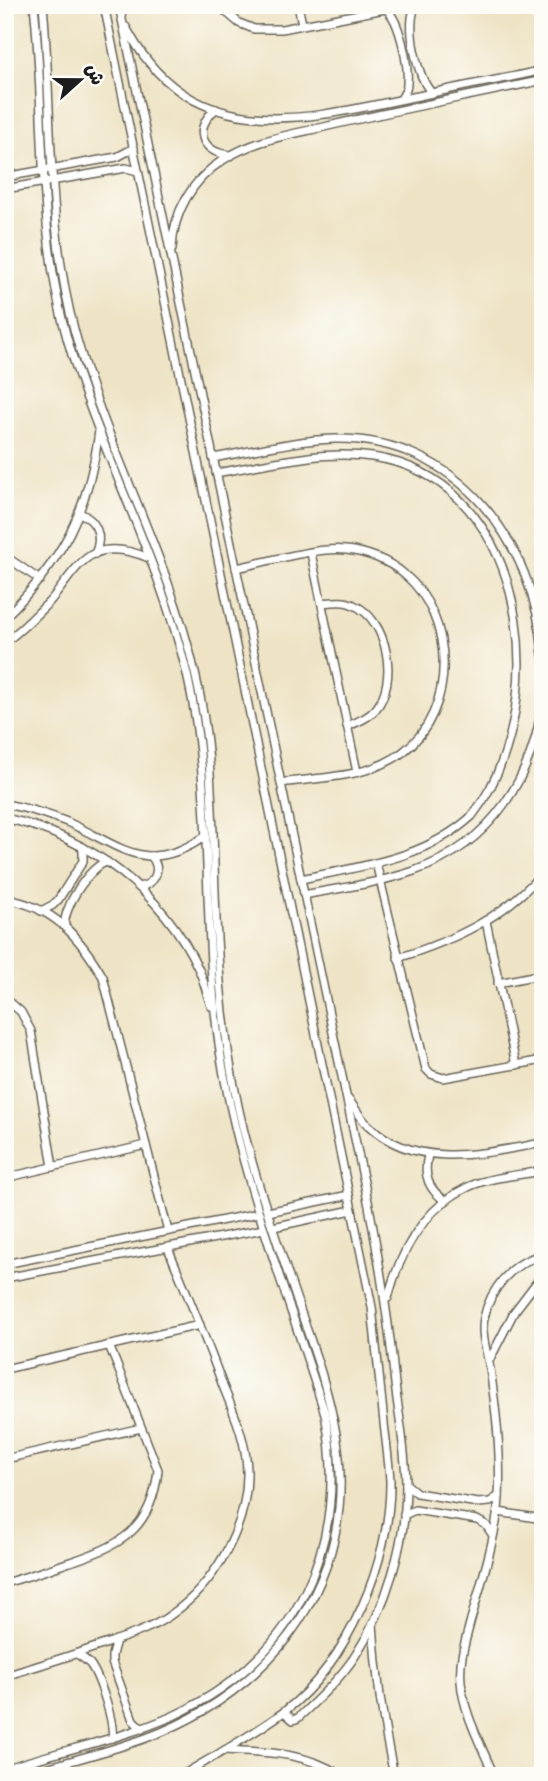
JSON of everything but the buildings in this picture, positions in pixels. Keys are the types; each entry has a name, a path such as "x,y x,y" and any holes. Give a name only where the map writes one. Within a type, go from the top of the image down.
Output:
{"street":[{"path":"21,1776 144,1739 211,1707 241,1686 277,1651 302,1618 316,1591 330,1553 340,1504 339,1443 333,1413 268,1228 225,1088 216,1020 206,893 206,836 198,735 187,674 170,615 99,430 67,337 53,282 34,5"},
{"path":"43,5 47,169"},
{"path":"104,5 372,1307 390,1482 381,1549 359,1613 324,1672 284,1712 181,1776"},
{"path":"218,5 239,23 254,29 282,29 405,5"},
{"path":"298,5 302,24"},
{"path":"416,5 410,23 422,80 432,93"},
{"path":"119,6 135,44 160,75 193,99 216,109 266,120 324,115 543,69"},
{"path":"119,6 347,1097 386,1303 406,1484 404,1515 390,1576 373,1623 355,1656 334,1683 298,1718 293,1720 284,1712"},
{"path":"386,9 398,25 406,74 405,92 401,99"},
{"path":"172,260 175,223 181,205 206,173 231,155 266,140 543,80"},
{"path":"216,109 207,116 202,127 203,138 209,148 219,154 231,155"},
{"path":"5,177 117,157 134,148"},
{"path":"5,189 125,168 138,171"},
{"path":"48,182 62,281 76,335 94,393 178,612 195,673 207,734 213,796 215,893 226,1039 248,1165"},
{"path":"5,617 40,580 59,554 80,513 94,468 99,430"},
{"path":"213,458 335,439 370,442 404,451 436,466 481,502 509,540 525,571 536,607 543,655"},
{"path":"216,473 336,454 368,456 400,463 439,482 480,517 499,544 517,585"},
{"path":"80,513 94,522 98,530 95,554"},
{"path":"5,642 50,601 79,566 95,554 114,550 133,551 149,558"},
{"path":"236,568 312,553 344,550 376,557 404,574 426,599 439,629 444,662 441,688 434,712 421,734 403,752 381,765 357,772 281,783"},
{"path":"312,553 357,772"},
{"path":"5,555 40,580"},
{"path":"322,603 351,603 362,609 374,622 385,651 387,682 383,698 374,711 347,726"},
{"path":"304,895 414,871 449,856 499,812 519,783 533,751 543,696"},
{"path":"301,879 412,854 444,837 474,815 498,787 510,765"},
{"path":"5,804 31,809 69,823 104,843 130,853 151,856 171,853 206,836"},
{"path":"5,818 29,823 65,837 107,862 139,887 173,926 199,970 216,1020"},
{"path":"40,911 58,900 83,861 83,847"},
{"path":"139,887 149,884 156,876 157,865 151,856"},
{"path":"65,927 66,910 94,867 107,862"},
{"path":"376,863 423,1063 430,1074 443,1078 543,1060"},
{"path":"398,958 447,942 486,920 543,872"},
{"path":"5,899 40,911 65,927 86,948 103,977 168,1231"},
{"path":"486,920 516,1065"},
{"path":"498,983 543,974"},
{"path":"5,998 21,1012 31,1031 53,1167"},
{"path":"347,1097 368,1124 396,1144 428,1155 486,1153 543,1143"},
{"path":"5,1178 146,1145"},
{"path":"428,1155 426,1177 436,1195 446,1201"},
{"path":"386,1303 407,1244 422,1223 446,1201 469,1186 543,1171"},
{"path":"5,1264 349,1195"},
{"path":"5,1278 352,1210"},
{"path":"5,1676 144,1631 169,1617 191,1599 211,1577 226,1553 245,1500 247,1472 244,1443 168,1248"},
{"path":"5,1769 142,1729 174,1716 205,1698 236,1678 258,1658 294,1612 308,1587 324,1541 331,1502 330,1443 325,1414 277,1255"},
{"path":"494,1776 464,1701 461,1682 464,1643 498,1512 499,1496 498,1449 489,1361 482,1332 484,1318 494,1292 511,1272 543,1255"},
{"path":"489,1361 514,1312 543,1274"},
{"path":"5,1369 200,1325"},
{"path":"5,1583 101,1552 122,1541 139,1524 153,1498 158,1470 109,1345"},
{"path":"5,1459 141,1428"},
{"path":"406,1484 417,1493 478,1503 490,1502 499,1496"},
{"path":"404,1515 415,1510 477,1520 486,1525 492,1534"},
{"path":"498,1512 543,1519"},
{"path":"373,1623 376,1678 394,1776"},
{"path":"117,1640 112,1662 133,1720 142,1729"},
{"path":"77,1654 84,1658 93,1670 112,1721 112,1738"},
{"path":"224,1750 293,1756 318,1762 342,1776"}]}
